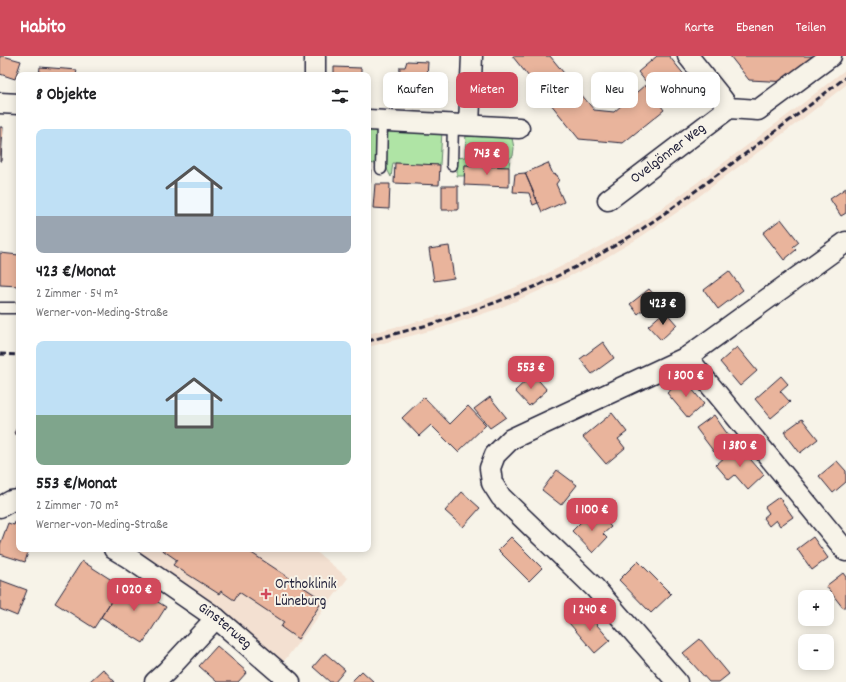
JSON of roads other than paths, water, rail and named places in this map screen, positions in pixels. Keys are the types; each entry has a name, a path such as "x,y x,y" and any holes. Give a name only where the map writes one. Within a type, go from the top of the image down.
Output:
{"street":[{"path":"314,72 315,56"},
{"path":"461,125 472,56"},
{"path":"688,56 729,108 758,110 831,56"},
{"path":"0,103 16,104"},
{"name":"Ovelgönner Weg","path":"608,200 729,108"},
{"path":"375,120 519,128"},
{"path":"677,682 595,588 501,497 492,483 490,468 495,455 512,439 687,357 846,242"},
{"path":"687,357 846,550"},
{"path":"0,507 11,501 16,500"},
{"name":"Ginsterweg","path":"119,552 216,618 290,682"},
{"path":"155,682 216,618"}],"lane":[{"path":"375,120 382,169"},
{"path":"452,165 461,125"},
{"path":"0,308 15,308"}],"railway":[{"path":"371,340 439,322 494,303 539,285 592,259 636,233 678,204 846,77"},
{"path":"0,354 16,355"}],"place":[{"name":"Orthoklinik Lüneburg","path":"266,594"}]}
